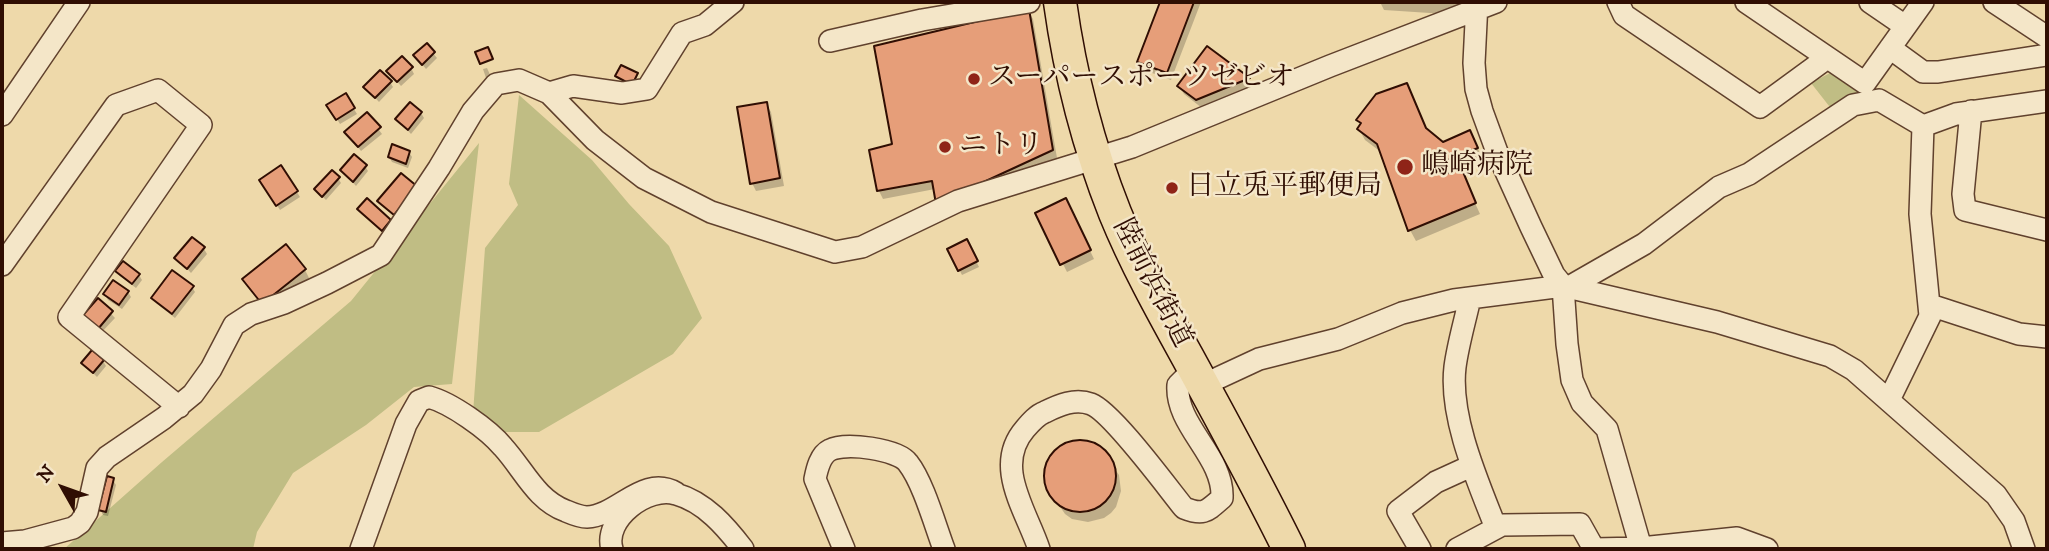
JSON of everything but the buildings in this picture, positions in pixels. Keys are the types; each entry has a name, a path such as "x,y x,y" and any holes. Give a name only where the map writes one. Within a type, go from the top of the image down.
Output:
{"highway":[{"name":"陸前浜街道","path":"1060,2 1076,88 1095,159 1115,214 1139,266 1289,549"}],"street":[{"path":"2,116 9,86 79,2"},
{"path":"549,93 573,86 622,93 647,89 682,33 705,24 733,2"},
{"path":"830,41 925,11 1029,2"},
{"path":"1618,2 1624,16 1760,107 1827,58"},
{"path":"1746,2 1865,83 1923,2"},
{"path":"1870,2 1905,26"},
{"path":"1994,2 2047,37"},
{"path":"2,543 25,541 73,528 80,523 87,512 97,468 107,457 193,394 211,369 234,324 251,314 316,288 381,255 473,111 496,84 519,80 549,93 596,140 644,177 711,212 835,252 862,247 958,201 1132,147 1483,4"},
{"path":"1483,4 1474,63 1482,111 1497,152 1553,275 1566,287 1567,344 1572,380 1582,403 1607,429 1641,548"},
{"path":"1890,48 1923,72 2047,55"},
{"path":"2,265 116,104 158,90 201,125 69,317 178,407"},
{"path":"1566,287 1644,244 1719,187 1749,174 1853,105 1879,100 1923,126"},
{"path":"1923,126 1956,114 2047,101"},
{"path":"1971,111 1965,210 2047,230"},
{"path":"1889,400 1930,316 1920,214 1923,126"},
{"path":"1039,549 1010,473 1010,454 1018,438 1039,414 1075,401 1092,404 1109,416 1184,508 1196,513 1207,511 1222,498 1223,485 1177,399 1178,385 1259,359 1338,339 1402,313 1469,298 1566,287 1717,322 1830,356 1854,370 1996,495 2014,522 2024,549"},
{"path":"1469,298 1455,369 1456,400 1471,466 1496,528"},
{"path":"1930,305 2018,334 2047,337"},
{"path":"361,549 406,424 419,401 429,397 444,401 502,445 528,481 557,508 589,517 607,511 651,488 667,489 696,503 716,518 743,549"},
{"path":"844,549 816,479 822,457 830,449 845,448 889,451 907,461 919,482 944,549"},
{"path":"1420,549 1398,511 1436,482 1471,466"},
{"path":"612,549 612,526 626,511 643,499 663,493 676,493"},
{"path":"1457,549 1478,544 1502,525 1580,524 1594,549 1683,546 1737,538 1768,549"}],"shaded area":[{"path":"1832,72 1866,96 1833,111 1811,83"},
{"path":"519,95 592,160 669,246 702,318 673,354 539,432 498,432 473,413 485,248 518,205 509,184"},
{"path":"479,143 452,384 414,387 366,425 293,473 257,532 253,549 64,549 351,301"}],"place":[{"name":"スーパースポーツゼビオ","path":"974,79"},
{"name":"ニトリ","path":"945,147"},
{"name":"嶋崎病院","path":"1405,167"},
{"name":"日立兎平郵便局","path":"1172,188"}]}
